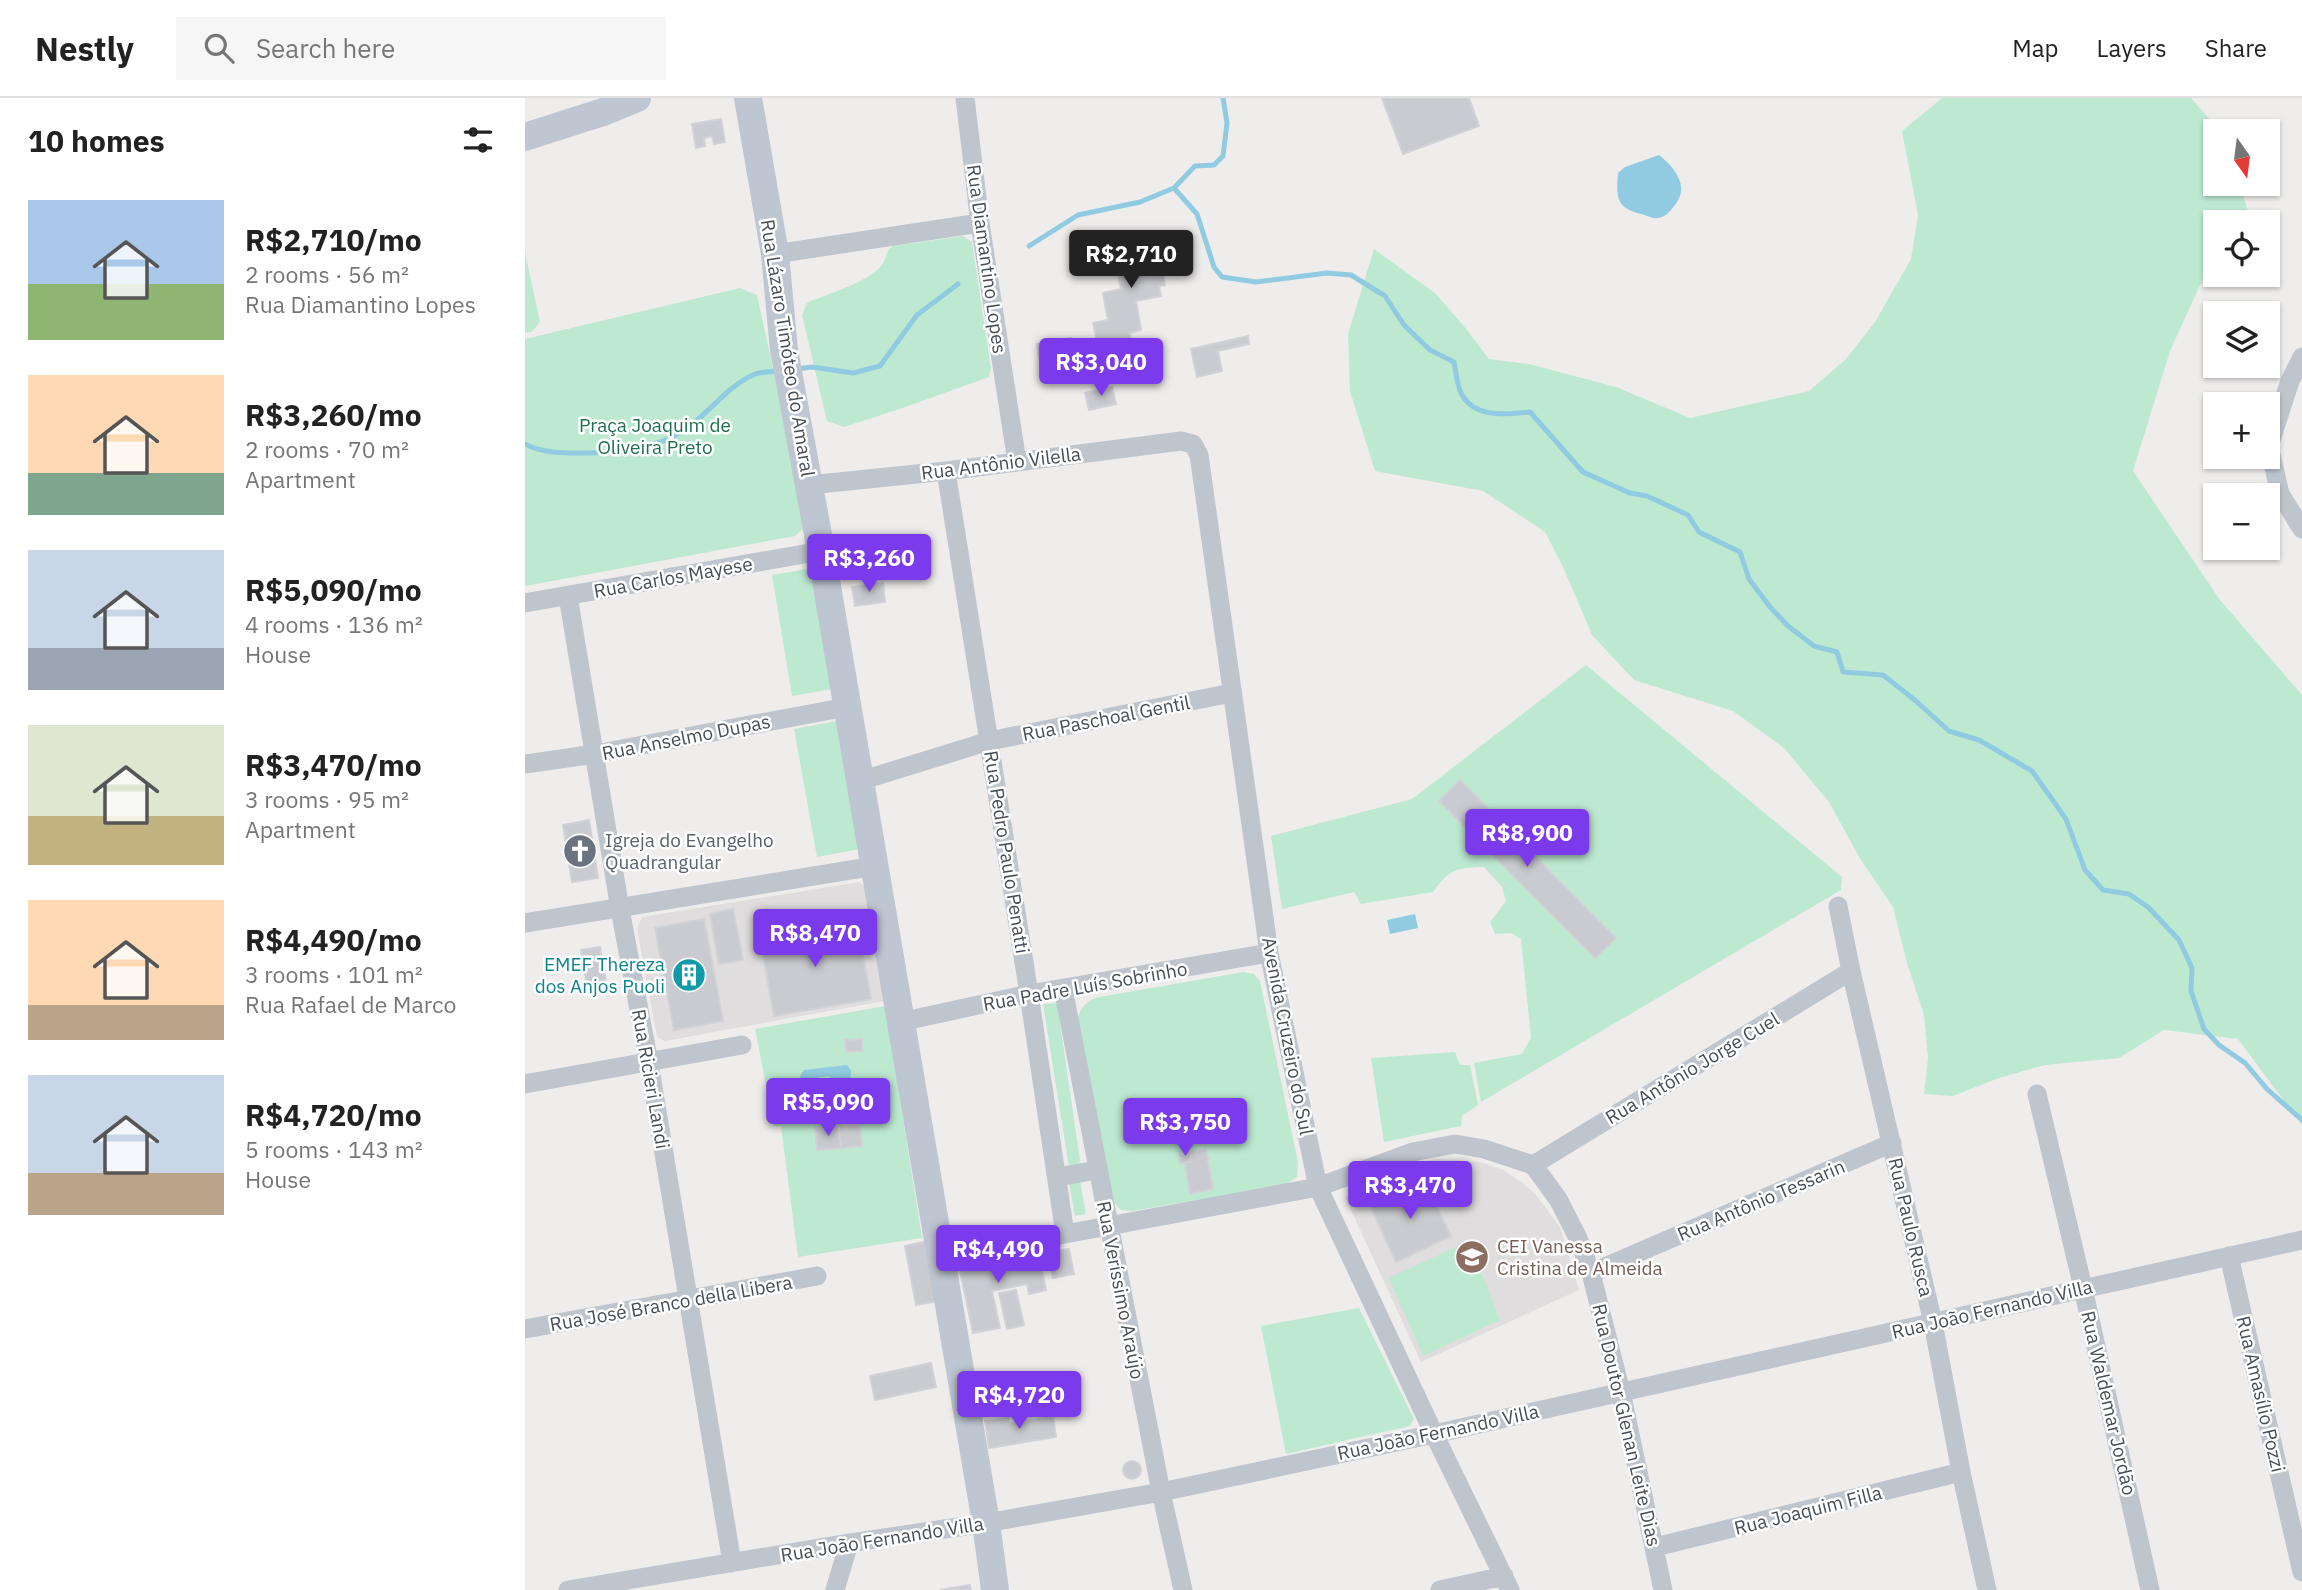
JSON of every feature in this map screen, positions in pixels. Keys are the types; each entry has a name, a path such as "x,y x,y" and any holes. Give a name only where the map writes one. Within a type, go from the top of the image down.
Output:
{"main road":[{"path":"525,137 637,98"},
{"name":"Rua Lázaro Timóteo do Amaral","path":"748,98 775,254 784,350 942,1260 995,1590"}],"street":[{"name":"Rua Diamantino Lopes","path":"965,98 980,223 1017,462"},
{"path":"775,254 980,223"},
{"path":"2302,357 2290,381 2269,446 2280,494 2302,529"},
{"name":"Rua Antônio Vilella","path":"809,485 946,471 1181,441 1193,444"},
{"name":"Avenida Cruzeiro do Sul","path":"1193,444 1199,455 1269,953 1318,1187 1507,1583"},
{"name":"Rua Pedro Paulo Penatti","path":"946,471 1030,994 1065,1234"},
{"name":"Rua Carlos Mayese","path":"525,603 821,551"},
{"name":"Rua Ricieri Landi","path":"568,596 732,1563"},
{"name":"Rua Paschoal Gentil","path":"860,780 989,741 1232,693"},
{"name":"Rua Anselmo Dupas","path":"525,764 595,754 847,707"},
{"path":"525,923 874,866"},
{"name":"Rua Paulo Rusca","path":"1838,906 1933,1323 1987,1590"},
{"name":"Rua Padre Luís Sobrinho","path":"900,1022 1030,994 1269,953"},
{"name":"Rua Antônio Jorge Cuel","path":"1533,1165 1851,971"},
{"name":"Rua Veríssimo Araújo","path":"1063,988 1161,1492 1183,1590"},
{"path":"525,1084 741,1045"},
{"name":"Rua Waldemar Jordão","path":"2037,1094 2150,1590"},
{"name":"Rua Antônio Tessarin","path":"1591,1273 1892,1143"},
{"path":"942,1260 1318,1187 1413,1152 1455,1144 1484,1149 1533,1165"},
{"name":"Rua Doutor Glenan Leite Dias","path":"1533,1165 1563,1209 1578,1237 1591,1273 1621,1392 1663,1590"},
{"path":"1058,1177 1097,1170"},
{"name":"Rua João Fernando Villa","path":"568,1590 1161,1492 1434,1434 2302,1240"},
{"name":"Rua Amasílio Pozzi","path":"2229,1256 2302,1572"},
{"name":"Rua José Branco della Libera","path":"525,1329 817,1276"},
{"name":"Rua Joaquim Filla","path":"1655,1547 1961,1472"},
{"path":"835,1590 849,1543"},
{"path":"1440,1590 1507,1583"}],"shaded area":[{"path":"859,882 867,889 884,1001 665,1041 657,1037 637,928 642,917"},
{"name":"CEI Vanessa Cristina de Almeida","path":"1436,1159 1481,1162 1503,1170 1523,1183 1537,1196 1560,1227 1579,1290 1421,1362 1345,1197 1420,1163"}],"green space":[{"path":"1942,98 2191,98 2209,119 2203,119 2203,196 2243,196 2248,210 2203,210 2203,278 2170,351 2133,471 2220,600 2302,695 2302,1125 2238,1039 2164,1030 2119,1058 2045,1065 1999,1078 1953,1096 1924,1094 1928,1058 1924,1015 1893,907 1859,857 1829,802 1784,748 1733,711 1634,680 1592,635 1545,532 1483,491 1375,471 1350,391 1348,334 1374,249 1435,293 1489,359 1529,364 1616,387 1690,418 1809,391 1846,359 1875,322 1911,259 1918,215 1902,131"},
{"path":"963,236 972,242 991,368 989,377 844,427 827,421 802,315 807,303 867,277 882,265 893,246"},
{"path":"525,252 540,322 532,332 525,333"},
{"name":"Praça Joaquim de Oliveira Preto","path":"740,288 757,295 806,520 803,529 795,536 525,586 525,339"},
{"path":"813,568 833,689 792,696 772,575"},
{"path":"1586,665 1842,877 1841,890 1481,1102 1474,1063 1522,1054 1531,1038 1521,939 1511,933 1495,934 1490,922 1506,901 1502,887 1484,867 1466,868 1449,874 1433,892 1361,904 1354,892 1282,909 1271,836 1412,799"},
{"path":"837,721 860,849 817,857 794,729"},
{"path":"1243,972 1254,974 1260,981 1298,1162 1297,1177 1285,1185 1132,1211 1121,1210 1114,1202 1077,1023 1080,1011 1094,998"},
{"path":"1057,1003 1080,1160 1079,1164 1069,1167 1043,1004"},
{"path":"885,1006 922,1238 798,1257 781,1126 774,1126 755,1029"},
{"path":"1455,1052 1460,1065 1470,1065 1478,1105 1462,1116 1461,1126 1384,1142 1371,1058"},
{"path":"1080,1181 1086,1214 1075,1216 1069,1183"},
{"path":"1469,1241 1500,1320 1423,1356 1389,1278"},
{"path":"1359,1308 1414,1419 1410,1426 1286,1454 1261,1326"}],"water":[{"path":"1659,155 1679,178 1681,191 1670,211 1663,217 1655,218 1633,212 1622,205 1617,181 1618,173 1625,167"},
{"path":"1415,914 1418,928 1390,934 1387,920"},
{"path":"847,1065 851,1070 850,1085 843,1090 826,1091 826,1083 832,1080 829,1076 819,1077 824,1091 807,1090 801,1083 800,1076 804,1070"}],"building":[{"path":"1382,98 1469,98 1479,126 1403,154"},
{"path":"721,119 725,142 714,144 712,136 704,138 705,146 696,148 692,124"},
{"path":"1156,239 1165,285 1159,286 1161,296 1136,301 1141,330 1129,333 1131,339 1098,345 1093,323 1108,320 1103,293 1121,289 1113,248"},
{"path":"1248,336 1249,344 1218,351 1222,371 1197,377 1191,349"},
{"path":"1071,338 1073,348 1079,347 1083,371 1043,379 1037,344"},
{"path":"1112,387 1116,404 1089,410 1085,393"},
{"path":"883,583 885,602 855,606 852,587"},
{"path":"1460,780 1616,938 1595,958 1439,801"},
{"name":"Igreja do Evangelho Quadrangular","path":"589,820 598,878 572,882 563,825"},
{"path":"733,909 743,960 719,964 710,914"},
{"name":"EMEF Thereza dos Anjos Puoli","path":"704,919 723,1021 674,1030 655,928"},
{"path":"857,922 871,999 774,1016 760,939"},
{"path":"600,947 607,988 588,991 581,950"},
{"path":"862,1039 862,1051 846,1052 845,1040"},
{"path":"860,1124 862,1146 841,1148 839,1126"},
{"path":"839,1126 841,1148 817,1150 815,1128"},
{"path":"1206,1149 1213,1189 1190,1194 1185,1163 1192,1162 1190,1152"},
{"path":"1190,1152 1192,1162 1180,1163 1179,1154"},
{"path":"1424,1180 1451,1236 1396,1262 1370,1206"},
{"path":"928,1241 939,1301 916,1305 905,1246"},
{"path":"1069,1249 1074,1274 1053,1278 1048,1253"},
{"path":"1038,1250 1046,1290 1029,1294 1027,1284 992,1291 1000,1328 973,1333 959,1266"},
{"path":"1016,1290 1024,1325 1007,1329 999,1293"},
{"path":"931,1363 936,1387 875,1400 870,1376"},
{"path":"1053,1417 1056,1437 989,1448 985,1421 1008,1418 1009,1424"},
{"path":"1132,1461 1138,1464 1141,1470 1138,1476 1132,1479 1126,1476 1123,1470 1126,1464"},
{"path":"970,1585 971,1590 940,1590"}],"waterway":[{"path":"1029,246 1078,215 1140,202 1174,188 1195,166 1214,165 1223,156 1227,123 1223,98"},
{"path":"1174,188 1197,214 1214,267 1222,277 1256,282 1327,273 1351,275 1385,296 1404,325 1430,350 1454,362 1460,392 1468,403 1493,413 1530,412 1583,472 1688,515 1699,532 1740,552 1749,579 1770,607 1788,626 1814,646 1837,652 1843,672 1883,675 1949,731 1979,740 2032,771 2066,819 2085,870 2103,890 2129,894 2148,907 2179,940 2192,968 2191,991 2204,1029 2219,1045 2245,1063 2267,1089 2302,1120"},
{"path":"796,369 812,367 853,373 880,366 917,315 958,284"},
{"path":"525,444 548,451 572,453 642,448 683,431 742,381 759,373 780,371"}],"place":[{"name":"Igreja do Evangelho Quadrangular","path":"580,851"},
{"name":"EMEF Thereza dos Anjos Puoli","path":"689,975"},
{"name":"CEI Vanessa Cristina de Almeida","path":"1472,1257"}]}
